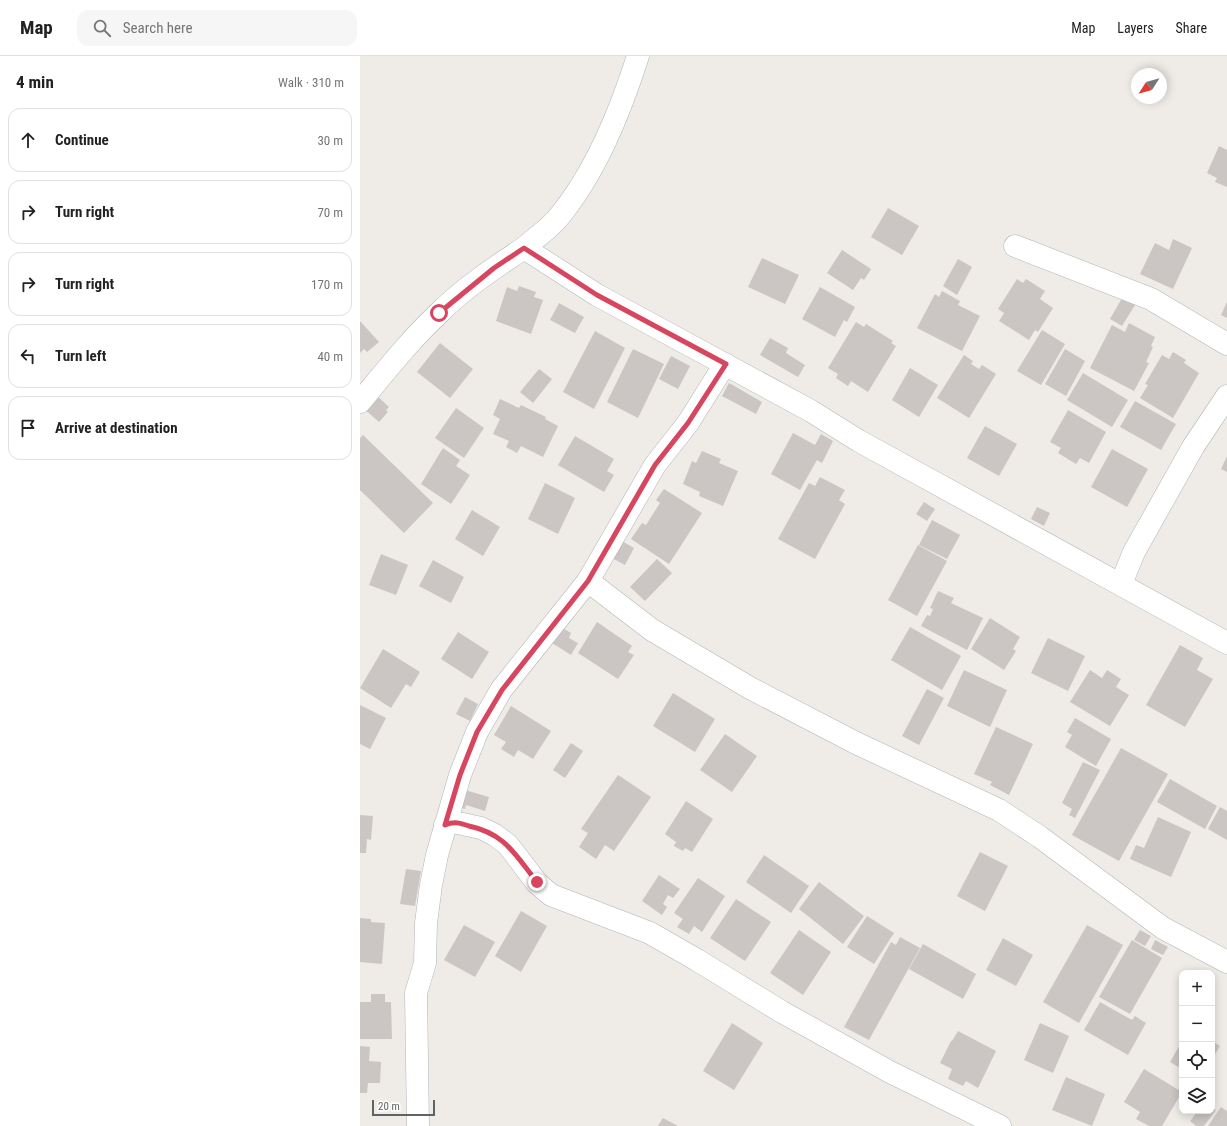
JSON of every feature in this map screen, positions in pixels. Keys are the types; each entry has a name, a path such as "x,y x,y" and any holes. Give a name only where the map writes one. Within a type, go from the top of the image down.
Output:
{"street":[{"path":"360,402 390,366 439,313 494,268 524,248 558,218 579,187 607,137 625,95 638,56"},
{"path":"1015,246 1151,299 1227,344"},
{"path":"524,248 597,295 811,411 859,442 1227,643"},
{"path":"418,1126 416,993 425,963 426,923 431,885 445,825 460,775 477,732 502,690 588,581 655,465 688,423 726,364"},
{"path":"1121,584 1134,552 1193,447 1227,396"},
{"path":"588,581 652,630 750,688 856,743 999,810 1040,837 1163,928 1227,962"},
{"path":"445,825 453,822 481,828 495,835 508,845 537,882 551,895 650,933 782,1012 890,1072 1000,1126"}],"building":[{"path":"1219,146 1227,150 1227,187 1215,182 1217,178 1207,173"},
{"path":"888,208 919,226 902,255 871,237"},
{"path":"1173,239 1192,248 1173,289 1140,274 1155,243 1169,250"},
{"path":"842,250 871,269 864,280 861,278 853,290 827,273"},
{"path":"762,258 799,275 785,304 748,287"},
{"path":"958,259 972,267 957,295 943,286"},
{"path":"1017,279 1023,283 1026,279 1045,291 1040,299 1053,308 1038,332 1035,330 1029,340 999,321 1004,313 998,309"},
{"path":"519,286 536,292 534,297 543,300 531,334 496,321 507,287 517,291"},
{"path":"820,287 855,307 847,322 844,320 835,337 802,319"},
{"path":"942,291 960,301 958,305 980,316 962,351 917,328 935,294 939,297"},
{"path":"1122,298 1135,305 1122,326 1110,319"},
{"path":"1227,302 1227,318 1221,315"},
{"path":"559,303 584,317 575,333 550,320"},
{"path":"360,321 379,342 367,352 364,349 360,353"},
{"path":"856,322 864,327 866,324 893,341 891,343 896,346 868,392 851,381 848,386 836,378 838,374 828,368"},
{"path":"1129,323 1155,337 1151,346 1153,347 1146,362 1149,363 1134,391 1090,368 1112,325 1125,332"},
{"path":"1042,330 1065,344 1041,385 1017,371"},
{"path":"595,331 625,348 594,409 563,392"},
{"path":"770,338 788,348 786,353 805,365 798,377 760,355"},
{"path":"440,343 473,369 450,398 417,372"},
{"path":"633,349 664,364 638,418 607,402"},
{"path":"1065,349 1085,361 1066,396 1045,384"},
{"path":"1173,352 1186,360 1184,363 1199,373 1173,418 1140,398 1148,385 1145,384 1162,355 1169,359"},
{"path":"964,355 973,361 971,364 979,369 982,365 996,374 969,418 937,398"},
{"path":"671,356 690,366 678,389 659,379"},
{"path":"910,368 938,385 919,417 892,400"},
{"path":"539,369 552,379 533,403 520,392"},
{"path":"1083,373 1128,400 1112,427 1067,400"},
{"path":"729,383 762,402 756,414 722,396"},
{"path":"375,394 389,407 386,410 388,412 379,422 362,407"},
{"path":"500,399 519,408 521,405 546,417 545,419 558,426 543,457 521,446 517,453 506,447 509,441 493,434 500,419 493,415"},
{"path":"1135,401 1176,424 1161,450 1120,427"},
{"path":"456,408 484,428 464,458 435,438"},
{"path":"1068,410 1106,432 1089,463 1080,458 1076,464 1058,453 1061,448 1050,442"},
{"path":"985,426 1017,444 999,476 967,458"},
{"path":"793,433 815,445 821,434 833,441 822,463 817,460 800,490 771,474"},
{"path":"363,435 433,503 404,533 360,490 360,438"},
{"path":"575,436 614,459 607,471 614,475 604,492 558,465"},
{"path":"443,448 460,460 456,466 470,475 451,504 421,484"},
{"path":"1112,449 1148,469 1127,507 1091,487"},
{"path":"702,451 721,459 719,463 738,471 723,506 699,496 700,492 683,484 692,461 696,463"},
{"path":"1227,456 1227,472 1221,469"},
{"path":"820,477 845,490 839,500 845,504 815,559 778,539 809,483 815,486"},
{"path":"545,483 575,498 558,534 528,519"},
{"path":"664,489 702,513 669,564 631,539 642,523 646,525 660,503 656,500"},
{"path":"924,502 935,509 927,521 916,514"},
{"path":"1037,507 1050,513 1044,526 1031,519"},
{"path":"472,510 500,527 483,556 455,539"},
{"path":"932,520 960,535 947,559 919,545"},
{"path":"622,541 634,548 625,565 612,558"},
{"path":"918,545 947,561 917,616 888,600"},
{"path":"381,554 408,565 396,595 369,585"},
{"path":"657,559 672,573 645,601 630,587"},
{"path":"433,560 464,577 451,603 419,586"},
{"path":"938,591 954,598 951,603 983,618 967,650 921,626 927,615 930,616 933,609 930,608"},
{"path":"990,618 1020,637 1013,649 1016,651 1004,670 971,649"},
{"path":"597,622 632,646 628,652 634,655 618,679 578,653"},
{"path":"561,627 571,633 569,638 578,643 571,655 552,643"},
{"path":"910,627 961,656 942,690 891,660"},
{"path":"458,632 489,652 472,679 441,659"},
{"path":"1048,638 1085,656 1068,691 1031,673"},
{"path":"1180,645 1203,658 1197,670 1213,679 1185,727 1146,705"},
{"path":"383,649 420,672 411,687 406,684 391,708 360,688"},
{"path":"964,670 1007,690 990,727 947,706"},
{"path":"1090,670 1102,678 1107,670 1121,679 1116,687 1129,695 1110,726 1070,702"},
{"path":"927,689 944,698 919,745 902,736"},
{"path":"673,693 715,719 695,752 653,726"},
{"path":"465,697 478,704 470,721 456,714"},
{"path":"360,705 386,718 370,749 360,744"},
{"path":"511,706 551,731 533,759 518,750 514,757 501,749 506,742 494,735"},
{"path":"1075,718 1111,739 1096,766 1065,747 1072,735 1067,732"},
{"path":"996,727 1033,744 1009,795 990,785 992,782 974,774"},
{"path":"725,734 757,756 732,792 700,770"},
{"path":"571,743 583,751 565,778 553,770"},
{"path":"1121,748 1168,774 1119,861 1072,835"},
{"path":"1083,762 1100,770 1075,818 1069,815 1072,809 1062,803"},
{"path":"618,775 651,797 614,851 605,845 596,859 579,847 588,833 581,829"},
{"path":"1170,779 1217,806 1205,829 1157,802"},
{"path":"465,790 489,797 485,811 466,805 465,809 459,807"},
{"path":"686,801 713,819 692,852 685,848 683,851 674,846 676,842 665,834"},
{"path":"1220,807 1227,811 1227,840 1208,829"},
{"path":"360,815 373,816 371,840 367,839 366,853 360,853"},
{"path":"1158,817 1191,832 1171,877 1130,859 1136,845 1144,848"},
{"path":"980,852 1008,866 985,911 957,896"},
{"path":"764,855 809,886 791,913 746,882"},
{"path":"406,869 421,871 415,906 400,904"},
{"path":"659,875 680,889 673,898 668,895 663,904 667,907 662,915 642,901"},
{"path":"698,878 725,896 702,932 694,926 689,934 677,927 683,919 674,913"},
{"path":"819,882 864,916 843,944 799,909"},
{"path":"736,899 771,922 745,961 710,938"},
{"path":"521,911 547,926 521,972 495,956"},
{"path":"867,916 894,933 874,964 847,947"},
{"path":"360,918 371,919 371,922 385,923 382,964 360,962"},
{"path":"464,925 495,942 475,977 444,960"},
{"path":"1087,925 1123,945 1079,1023 1043,1002"},
{"path":"799,930 831,952 803,995 770,973"},
{"path":"1140,930 1151,936 1145,946 1134,940"},
{"path":"900,937 920,948 869,1040 844,1027 891,942 896,945"},
{"path":"1003,938 1033,955 1016,986 986,970"},
{"path":"1132,940 1162,958 1130,1014 1099,997"},
{"path":"1155,940 1168,947 1163,955 1151,949"},
{"path":"923,944 976,974 963,999 909,969"},
{"path":"371,994 385,994 385,1002 391,1002 392,1039 360,1039 360,1002 371,1002"},
{"path":"1100,1002 1132,1020 1135,1016 1146,1023 1128,1055 1084,1030"},
{"path":"732,1023 763,1043 734,1090 703,1071"},
{"path":"1040,1023 1069,1036 1053,1073 1024,1060"},
{"path":"958,1031 996,1051 978,1088 966,1081 963,1086 948,1079 952,1069 940,1063"},
{"path":"1215,1043 1220,1046 1215,1054"},
{"path":"360,1046 370,1047 369,1061 381,1062 380,1083 368,1083 367,1093 360,1093"},
{"path":"1179,1046 1179,1067 1170,1062"},
{"path":"1144,1069 1179,1090 1179,1097 1162,1126 1149,1126 1136,1119 1140,1112 1124,1102"},
{"path":"1066,1077 1105,1094 1092,1126 1052,1110"},
{"path":"1221,1107 1227,1111 1227,1126 1208,1126"},
{"path":"1196,1114 1213,1114 1204,1126 1196,1126 1190,1121"},
{"path":"663,1118 678,1126 658,1126"}],"route":[{"path":"439,313 494,268 524,248 597,295 726,364 688,423 671,442 655,465 588,581 502,690 477,732 460,775 445,825 453,822 481,828 495,835 508,845 537,882"}]}
